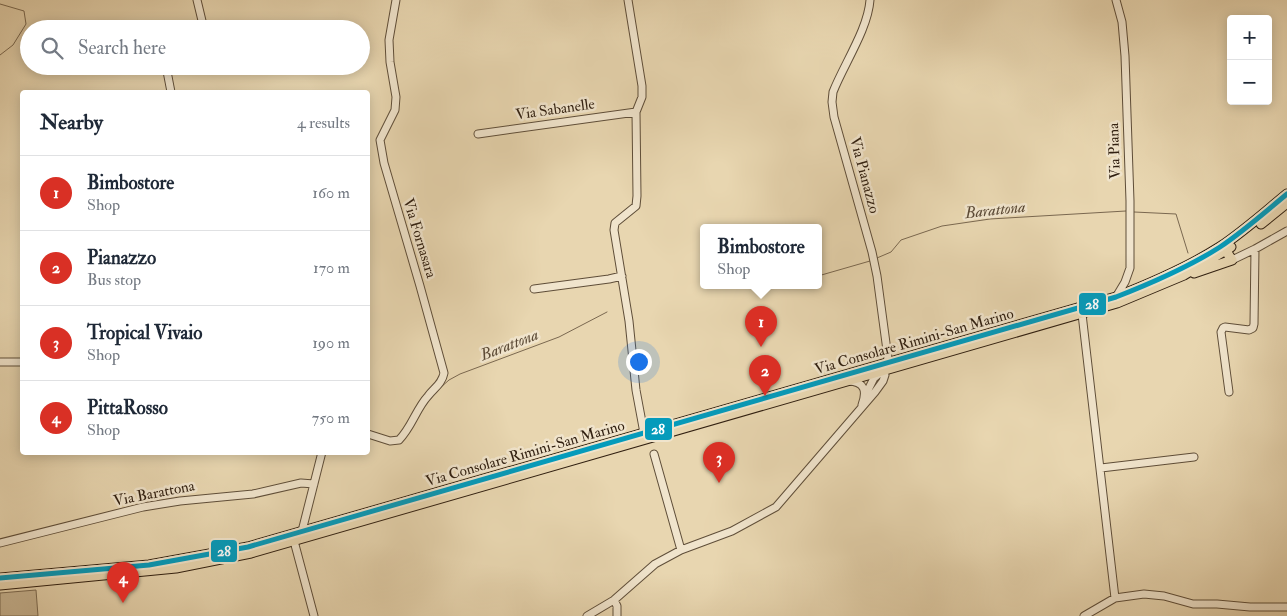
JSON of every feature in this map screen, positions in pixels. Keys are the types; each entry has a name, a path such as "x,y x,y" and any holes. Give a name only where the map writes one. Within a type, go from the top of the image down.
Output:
{"main road":[{"name":"Via Consolare Rimini-San Marino","path":"0,585 176,568 242,555 847,381 886,367 1116,297 1172,273 1220,247 1252,224 1287,194"},
{"path":"1229,255 1287,203"},
{"name":"Via Consolare Rimini-San Marino","path":"0,578 149,565 248,547 644,433 1117,304 1184,275 1207,270 1229,255"}],"street":[{"path":"197,0 202,20"},
{"name":"Via Fornasara","path":"370,435 390,441 399,440 406,434 426,397 443,379 444,373 384,163 380,140 396,110 389,40 396,0"},
{"path":"628,0 642,86 642,97 636,112 637,196 636,206 615,223 614,230 622,276 636,390 644,433"},
{"name":"Via Pianazzo","path":"870,0 864,25 833,92 832,102 834,117 872,252 888,350 886,367"},
{"name":"Via Piana","path":"1116,0 1122,22 1125,56 1130,201 1130,268 1125,282 1116,297"},
{"path":"168,75 171,90"},
{"name":"Via Sabanelle","path":"478,134 636,112"},
{"path":"1229,255 1255,249 1287,231"},
{"path":"1228,392 1220,332 1225,327 1249,330 1253,328 1255,249"},
{"path":"534,289 622,276"},
{"path":"1082,314 1115,598"},
{"path":"0,362 20,362"},
{"path":"860,410 874,378 886,367"},
{"path":"587,616 616,603 655,564 681,550 732,531 776,507 883,381 886,367"},
{"path":"847,381 858,383 863,387 865,397"},
{"path":"654,454 681,550"},
{"path":"314,616 294,541 302,531 321,455"},
{"path":"1101,468 1194,458"},
{"name":"Via Barattona","path":"0,542 143,507 180,500 253,494 300,483 314,484"},
{"path":"1084,616 1115,598 1132,595 1155,594 1193,604 1287,607"},
{"path":"612,616 616,603"},
{"path":"616,603 617,616"}],"shaded area":[{"path":"36,590 38,616 0,616 0,593"}],"waterway":[{"path":"0,4 24,11 25,20"},
{"path":"0,55 13,45 20,34"},
{"name":"Barattona","path":"877,258 891,252 901,240 942,226 990,219 1126,211"},
{"name":"Barattona","path":"1134,212 1176,214 1188,253"},
{"name":"Barattona","path":"822,275 870,261"},
{"name":"Barattona","path":"440,388 460,374 559,337 607,312"}],"transit line":[{"name":"28","path":"0,578 149,565 248,547 1116,297 1169,275 1208,255 1238,234 1287,194"}],"place":[{"name":"Bimbostore","path":"761,347"},
{"name":"Pianazzo","path":"765,396"},
{"name":"Tropical Vivaio","path":"719,483"},
{"name":"PittaRosso","path":"123,603"}]}
